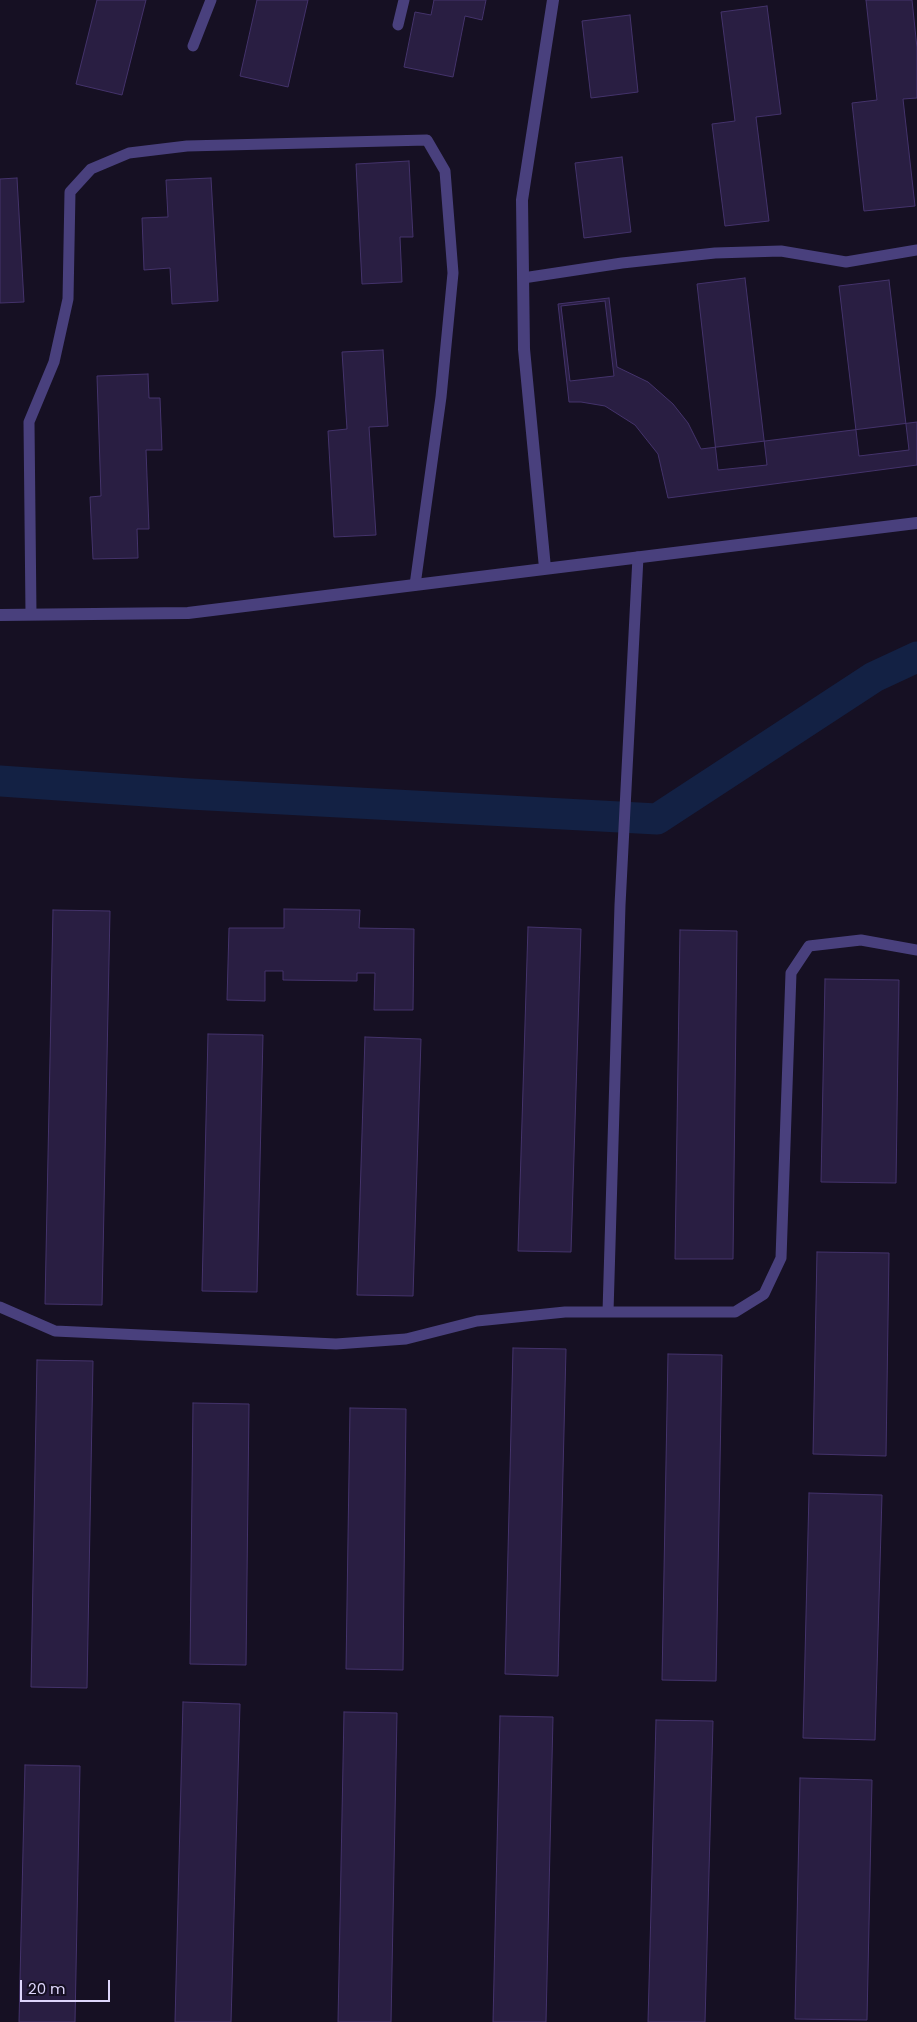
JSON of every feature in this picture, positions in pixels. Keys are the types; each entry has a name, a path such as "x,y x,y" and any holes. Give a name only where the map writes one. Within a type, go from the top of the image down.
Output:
{"street":[{"path":"545,568 524,349 522,200 553,0"},
{"path":"0,614 188,613 917,523"}],"lane":[{"path":"193,46 212,0"},
{"path":"398,25 404,0"},
{"path":"31,614 29,422 54,362 68,299 70,192 91,169 129,153 187,146 427,140 446,171 453,273 441,397 415,585"},
{"path":"523,278 622,263 715,253 781,251 846,262 917,250"},
{"path":"608,1312 620,905 638,557"},
{"path":"0,1307 55,1331 336,1344 406,1339 476,1321 565,1312 735,1312 764,1294 781,1258 791,973 809,946 861,940 917,950"}],"building":[{"path":"97,0 146,0 122,95 76,84"},
{"path":"257,0 308,0 288,87 240,76"},
{"path":"434,0 486,0 482,20 465,16 453,77 404,67 415,12 431,15"},
{"path":"866,0 912,0 917,48 917,98 903,99 915,206 864,211 852,103 877,100"},
{"path":"767,6 781,114 756,117 769,221 725,226 712,124 735,121 721,12"},
{"path":"630,15 638,92 591,98 582,21"},
{"path":"622,157 631,232 584,238 575,163"},
{"path":"409,161 413,237 400,237 402,282 362,284 356,164"},
{"path":"17,178 24,302 0,303 0,179"},
{"path":"211,178 218,301 172,304 170,268 144,270 142,218 168,217 166,180"},
{"path":"745,278 767,465 718,470 697,284"},
{"path":"889,280 909,450 859,456 839,286"},
{"path":"609,298 617,367 648,382 673,404 688,423 701,449 917,422 917,465 668,498 658,454 635,425 605,406 569,402 558,304"},
{"path":"605,301 614,376 570,381 561,306"},
{"path":"383,350 388,426 369,427 376,535 334,537 328,431 347,429 342,352"},
{"path":"148,374 149,398 160,398 162,450 146,450 149,529 137,529 138,558 93,559 90,497 101,496 97,376"},
{"path":"284,909 360,910 359,928 414,929 413,1010 374,1010 375,973 357,973 357,981 283,980 283,971 265,971 265,1001 227,1000 229,928 284,928"},
{"path":"53,910 110,911 102,1305 45,1304"},
{"path":"528,927 581,929 571,1252 518,1251"},
{"path":"680,930 737,931 733,1259 675,1259"},
{"path":"825,979 899,980 896,1183 821,1182"},
{"path":"208,1034 263,1035 257,1292 202,1291"},
{"path":"365,1037 421,1039 413,1296 357,1295"},
{"path":"817,1252 889,1253 886,1456 813,1454"},
{"path":"513,1348 566,1349 558,1676 505,1674"},
{"path":"668,1354 722,1355 716,1681 662,1680"},
{"path":"37,1360 93,1361 87,1688 31,1687"},
{"path":"193,1403 249,1404 246,1665 190,1664"},
{"path":"350,1408 406,1409 403,1670 346,1669"},
{"path":"809,1493 882,1495 875,1740 803,1738"},
{"path":"183,1702 240,1704 231,2022 175,2022"},
{"path":"344,1712 397,1713 391,2022 338,2022"},
{"path":"500,1716 553,1717 546,2022 493,2022"},
{"path":"656,1720 713,1721 705,2022 648,2022"},
{"path":"25,1765 80,1766 75,2022 19,2022"},
{"path":"800,1778 872,1780 867,2020 795,2019"}],"waterway":[{"path":"0,781 190,794 657,819 874,677 917,657"}]}
